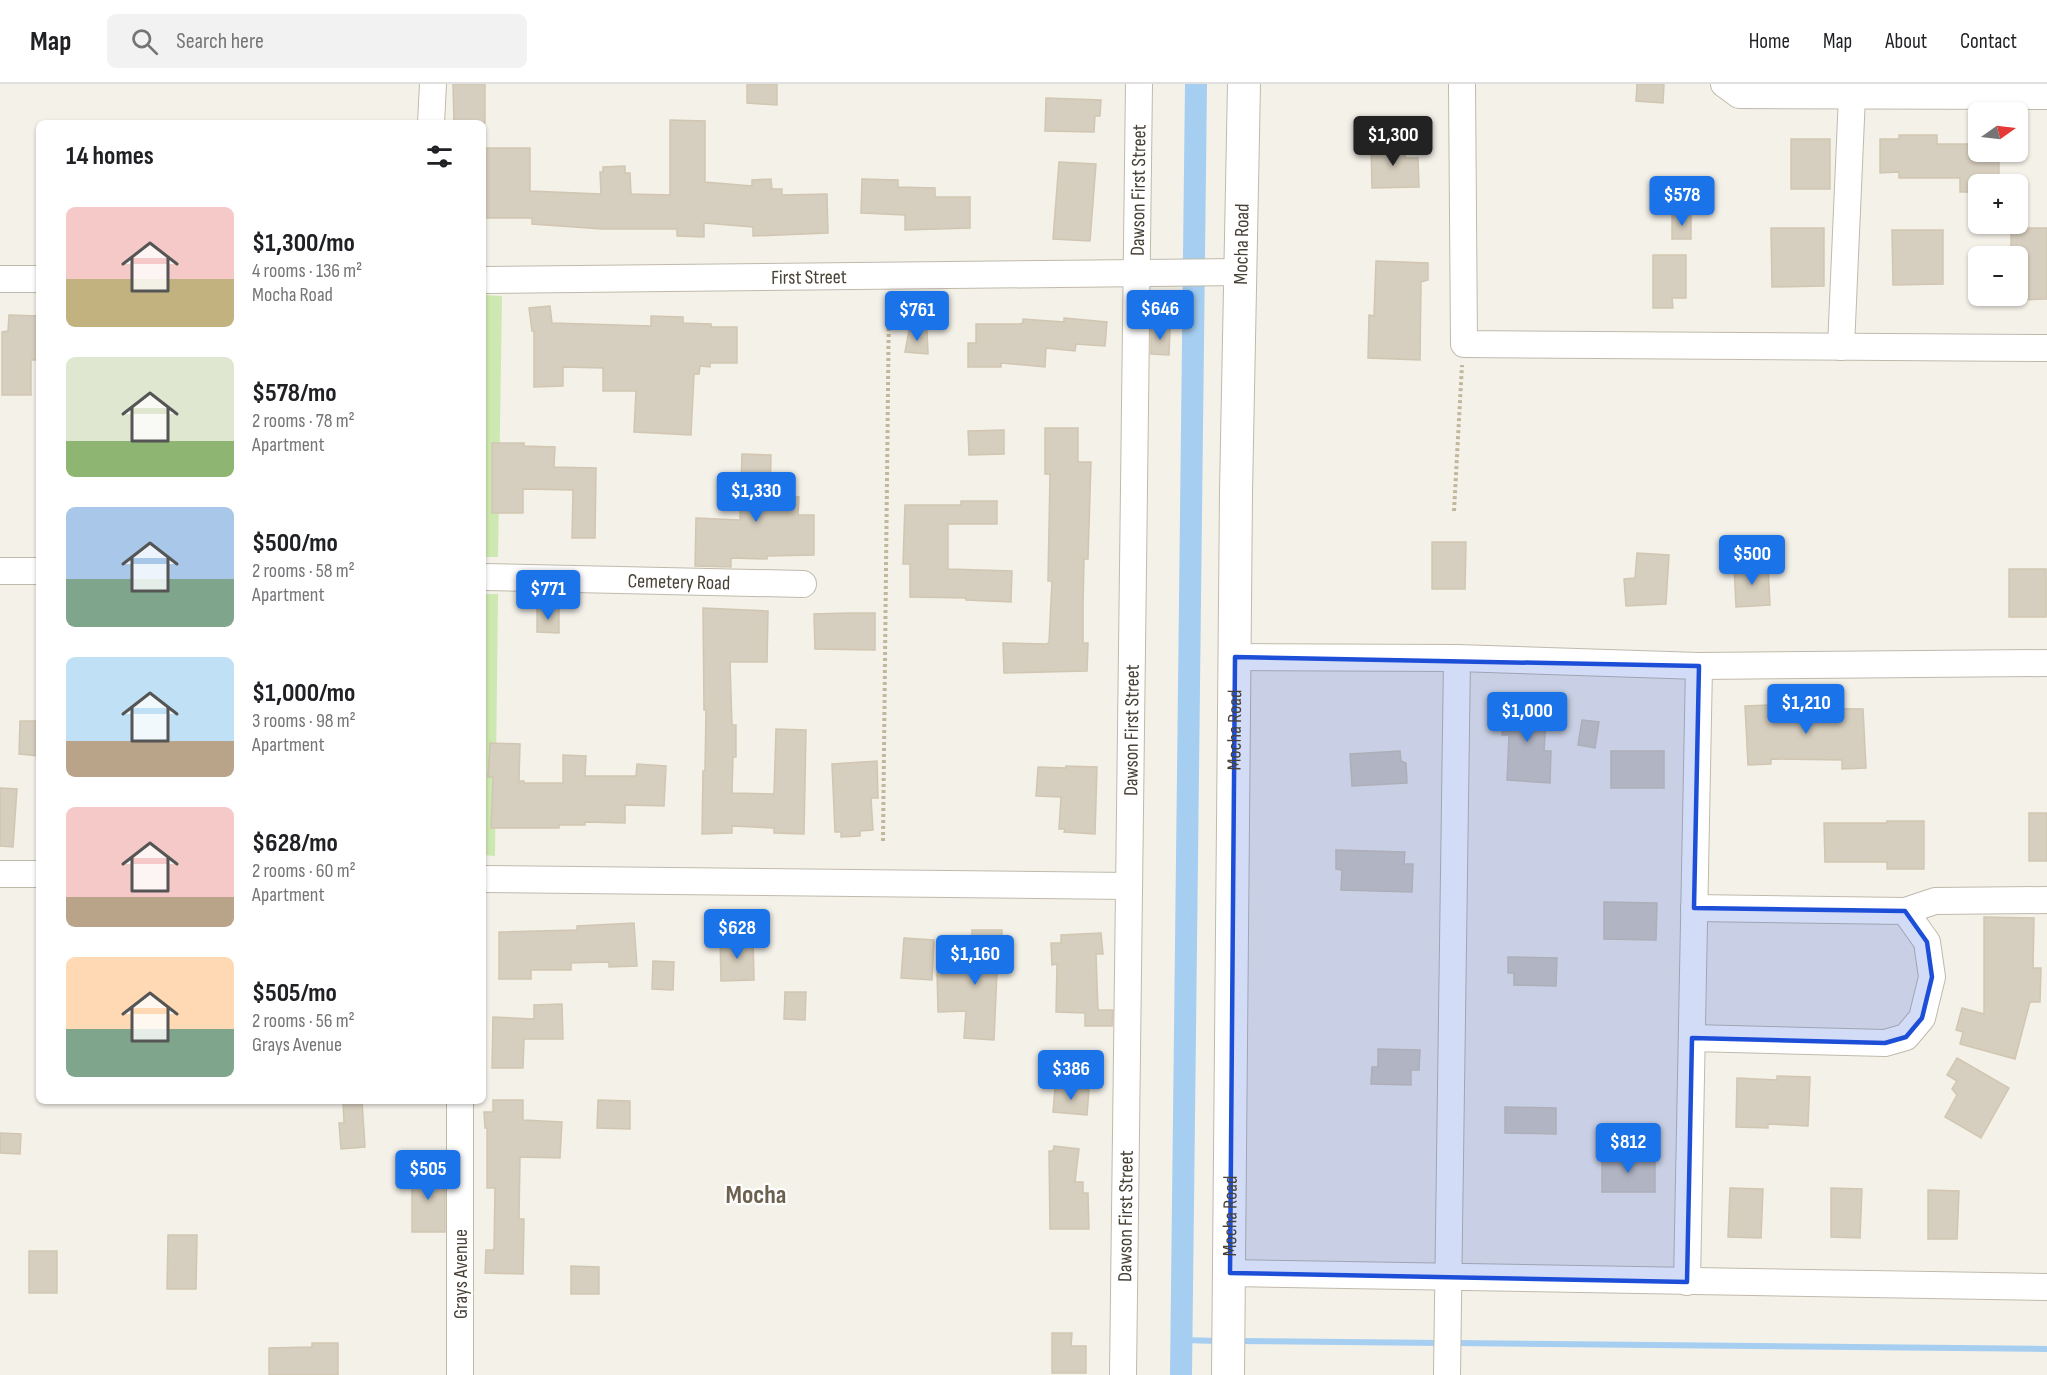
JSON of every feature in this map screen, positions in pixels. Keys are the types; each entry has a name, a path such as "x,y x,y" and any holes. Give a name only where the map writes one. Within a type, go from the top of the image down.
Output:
{"street":[{"path":"431,120 433,84"},
{"name":"Dawson First Street","path":"1123,1375 1139,84"},
{"name":"Mocha Road","path":"1228,1375 1236,481 1228,272 1244,84"},
{"path":"1462,84 1464,344 2047,348"},
{"path":"1724,84 1739,95 2047,96"},
{"path":"1841,347 1852,96"},
{"name":"First Street","path":"486,280 1228,272"},
{"path":"0,279 36,279"},
{"path":"0,571 36,571"},
{"name":"Cemetery Road","path":"486,577 803,584"},
{"path":"1235,657 1457,658 1699,666 2047,663"},
{"path":"1448,1375 1457,658"},
{"path":"1687,1282 1699,666"},
{"path":"0,874 36,874"},
{"path":"486,879 1129,886"},
{"path":"1694,908 1905,911 1935,901 2047,900"},
{"path":"1692,1038 1885,1043 1906,1037 1922,1018 1932,977 1927,942 1905,911"},
{"name":"Grays Avenue","path":"460,1104 460,1375"},
{"path":"1230,1273 2047,1287"}],"path":[{"path":"883,841 890,276"},
{"path":"1454,511 1464,344"}],"highlighted area":[{"path":"1235,657 1699,666 1694,908 1905,911 1927,942 1932,977 1922,1018 1906,1037 1885,1043 1692,1038 1687,1282 1230,1273"}],"green space":[{"path":"486,295 502,296 498,557 486,557"},
{"path":"486,594 498,594 495,856 486,855"}],"building":[{"path":"453,84 485,84 485,120 454,120"},
{"path":"747,84 777,84 777,105 747,103"},
{"path":"1637,84 1664,84 1663,103 1636,101"},
{"path":"1046,98 1101,100 1100,116 1095,116 1094,132 1045,131"},
{"path":"670,120 705,121 705,182 752,186 752,180 771,179 772,189 782,189 782,195 827,194 828,233 753,236 753,227 704,223 704,237 677,236 677,229 602,229 532,224 532,218 486,218 486,148 530,148 530,191 601,194 600,172 603,172 603,167 625,166 625,173 630,173 631,194 670,195"},
{"path":"1899,135 1937,135 1937,144 1968,144 1968,162 1999,162 1999,174 1968,174 1968,192 1960,192 1960,178 1899,178 1899,172 1880,173 1880,139 1899,139"},
{"path":"1791,139 1830,139 1830,189 1791,189"},
{"path":"1371,144 1405,144 1405,158 1418,158 1419,187 1372,188"},
{"path":"1059,162 1096,164 1090,241 1053,239"},
{"path":"862,179 898,180 898,187 935,188 935,197 970,197 970,228 905,230 905,215 861,213"},
{"path":"1672,215 1691,215 1691,239 1672,239"},
{"path":"1771,228 1824,228 1824,286 1772,287"},
{"path":"2028,228 2047,228 2047,299 2028,300 2028,246 2011,246 2011,234 2028,234"},
{"path":"1892,230 1943,230 1943,284 1893,285"},
{"path":"1653,255 1686,255 1686,298 1672,298 1673,308 1653,308"},
{"path":"1376,261 1428,263 1428,280 1421,282 1420,360 1368,358 1369,315 1374,316"},
{"path":"550,306 552,323 651,326 651,316 683,317 683,323 711,324 711,327 737,327 737,363 710,363 710,367 700,366 699,374 694,374 691,435 634,432 636,391 603,391 603,368 563,367 563,386 534,387 534,331 532,331 529,308"},
{"path":"9,315 36,316 36,360 31,360 31,395 2,395 2,332 8,331"},
{"path":"1064,318 1107,322 1105,346 1076,344 1075,351 1046,348 1045,367 1001,363 1001,367 968,367 968,343 976,343 976,324 1019,324 1023,323 1023,319 1064,322"},
{"path":"1151,328 1170,329 1169,355 1151,354"},
{"path":"909,330 927,331 928,354 905,352"},
{"path":"1045,428 1078,428 1078,462 1091,462 1088,559 1084,559 1083,605 1083,643 1088,643 1087,671 1004,673 1003,643 1047,644 1049,642 1052,581 1048,581 1050,474 1045,474"},
{"path":"1004,430 1004,454 969,455 968,431"},
{"path":"492,443 524,443 524,446 555,447 554,467 596,468 595,538 572,538 573,490 523,489 523,513 492,513"},
{"path":"742,454 771,455 770,496 799,497 798,515 814,515 814,555 767,556 767,559 731,558 731,567 695,566 696,518 740,520"},
{"path":"961,501 997,501 997,524 948,524 948,569 1012,571 1011,602 910,597 910,564 903,564 905,505 961,505"},
{"path":"1432,542 1466,542 1465,589 1432,589"},
{"path":"1637,553 1669,555 1666,604 1626,606 1624,579 1635,578"},
{"path":"1768,564 1770,605 1736,607 1734,566"},
{"path":"2009,569 2046,569 2046,617 2009,617"},
{"path":"703,608 768,611 767,662 730,662 732,725 736,725 736,757 733,757 732,793 774,794 776,729 806,730 804,834 774,833 774,828 732,826 732,833 702,834 706,710 704,710"},
{"path":"537,609 559,609 559,633 537,632"},
{"path":"875,613 875,650 815,649 814,614"},
{"path":"1504,703 1547,706 1544,751 1551,751 1550,783 1507,780 1509,735 1502,735"},
{"path":"1769,705 1769,708 1863,709 1866,768 1842,769 1842,760 1771,759 1771,764 1748,765 1745,706"},
{"path":"1582,720 1599,722 1595,748 1578,745"},
{"path":"20,721 36,721 36,756 19,754"},
{"path":"490,743 520,744 519,781 524,781 524,783 563,783 563,755 586,756 585,776 636,776 637,764 666,766 664,806 625,805 625,823 585,822 585,825 559,825 559,828 491,828 493,777 488,777"},
{"path":"1400,751 1401,761 1406,763 1407,783 1352,786 1350,754"},
{"path":"1611,751 1664,751 1664,788 1611,788"},
{"path":"877,761 878,798 871,798 873,830 860,831 860,836 841,837 841,832 835,832 832,764"},
{"path":"1066,766 1097,767 1095,834 1064,832 1065,829 1059,829 1061,797 1036,796 1038,767 1066,768"},
{"path":"0,788 17,789 13,847 0,846"},
{"path":"2029,813 2047,813 2047,861 2029,861"},
{"path":"1887,821 1924,821 1924,869 1887,869 1887,862 1825,862 1824,823 1887,823"},
{"path":"1336,850 1405,852 1404,864 1413,864 1412,892 1341,890 1342,870 1336,869"},
{"path":"1604,902 1657,903 1656,940 1604,939"},
{"path":"1984,917 2034,918 2033,968 2041,968 2040,1002 2030,1002 2015,1059 1960,1044 1963,1032 1956,1030 1962,1008 1984,1014"},
{"path":"634,923 637,966 609,967 609,962 571,963 571,970 531,970 531,979 499,979 499,932 577,930 577,926"},
{"path":"972,930 1002,930 1002,972 997,972 994,1040 964,1038 966,1011 938,1012 937,971 972,970"},
{"path":"1101,933 1103,954 1096,954 1098,1010 1113,1010 1112,1026 1085,1026 1085,1013 1056,1012 1057,964 1052,965 1051,943 1061,943 1061,935"},
{"path":"753,938 754,980 721,981 720,939"},
{"path":"904,938 934,940 932,980 901,978"},
{"path":"1508,957 1557,958 1556,986 1514,985 1514,973 1508,973"},
{"path":"653,961 674,962 673,990 652,989"},
{"path":"785,992 806,992 805,1020 784,1019"},
{"path":"562,1004 563,1039 524,1039 523,1068 492,1068 493,1017 534,1019 534,1005"},
{"path":"1378,1049 1420,1050 1419,1070 1411,1070 1411,1085 1371,1084 1372,1067 1378,1067"},
{"path":"1957,1058 2009,1088 1981,1138 1945,1117 1957,1095 1952,1089 1957,1081 1947,1075"},
{"path":"1777,1076 1810,1077 1808,1126 1768,1124 1768,1128 1736,1127 1737,1078 1777,1080"},
{"path":"1055,1087 1089,1090 1087,1115 1053,1112"},
{"path":"493,1100 523,1100 523,1120 562,1122 560,1158 520,1157 519,1219 524,1219 523,1274 485,1273 486,1250 494,1250 495,1188 487,1188 487,1128 485,1128 484,1112 493,1112"},
{"path":"598,1100 630,1101 630,1129 597,1128"},
{"path":"343,1104 362,1104 365,1147 341,1149 339,1123 344,1123"},
{"path":"1505,1107 1556,1108 1556,1134 1505,1133"},
{"path":"0,1133 21,1134 20,1154 0,1153"},
{"path":"1054,1146 1079,1149 1075,1182 1083,1182 1083,1193 1088,1193 1089,1229 1050,1229 1049,1151 1053,1151"},
{"path":"1602,1155 1655,1155 1655,1192 1602,1192"},
{"path":"412,1168 436,1168 436,1177 445,1177 445,1232 412,1232"},
{"path":"1730,1188 1763,1189 1761,1238 1728,1237"},
{"path":"1831,1188 1862,1189 1860,1238 1831,1237"},
{"path":"1928,1190 1959,1191 1957,1239 1928,1239"},
{"path":"168,1235 197,1235 196,1289 167,1289"},
{"path":"29,1251 57,1251 57,1293 29,1293"},
{"path":"571,1266 599,1267 599,1294 571,1294"},
{"path":"1052,1333 1072,1333 1071,1346 1086,1346 1086,1373 1052,1373"},
{"path":"312,1343 338,1343 338,1375 269,1375 269,1348 312,1347"}],"waterway":[{"path":"1181,1375 1196,84"},
{"path":"1181,1340 1220,1341"},
{"path":"1236,1341 1442,1343"},
{"path":"1452,1343 2047,1349"}],"district":[{"name":"Mocha","path":"756,1194"}]}
